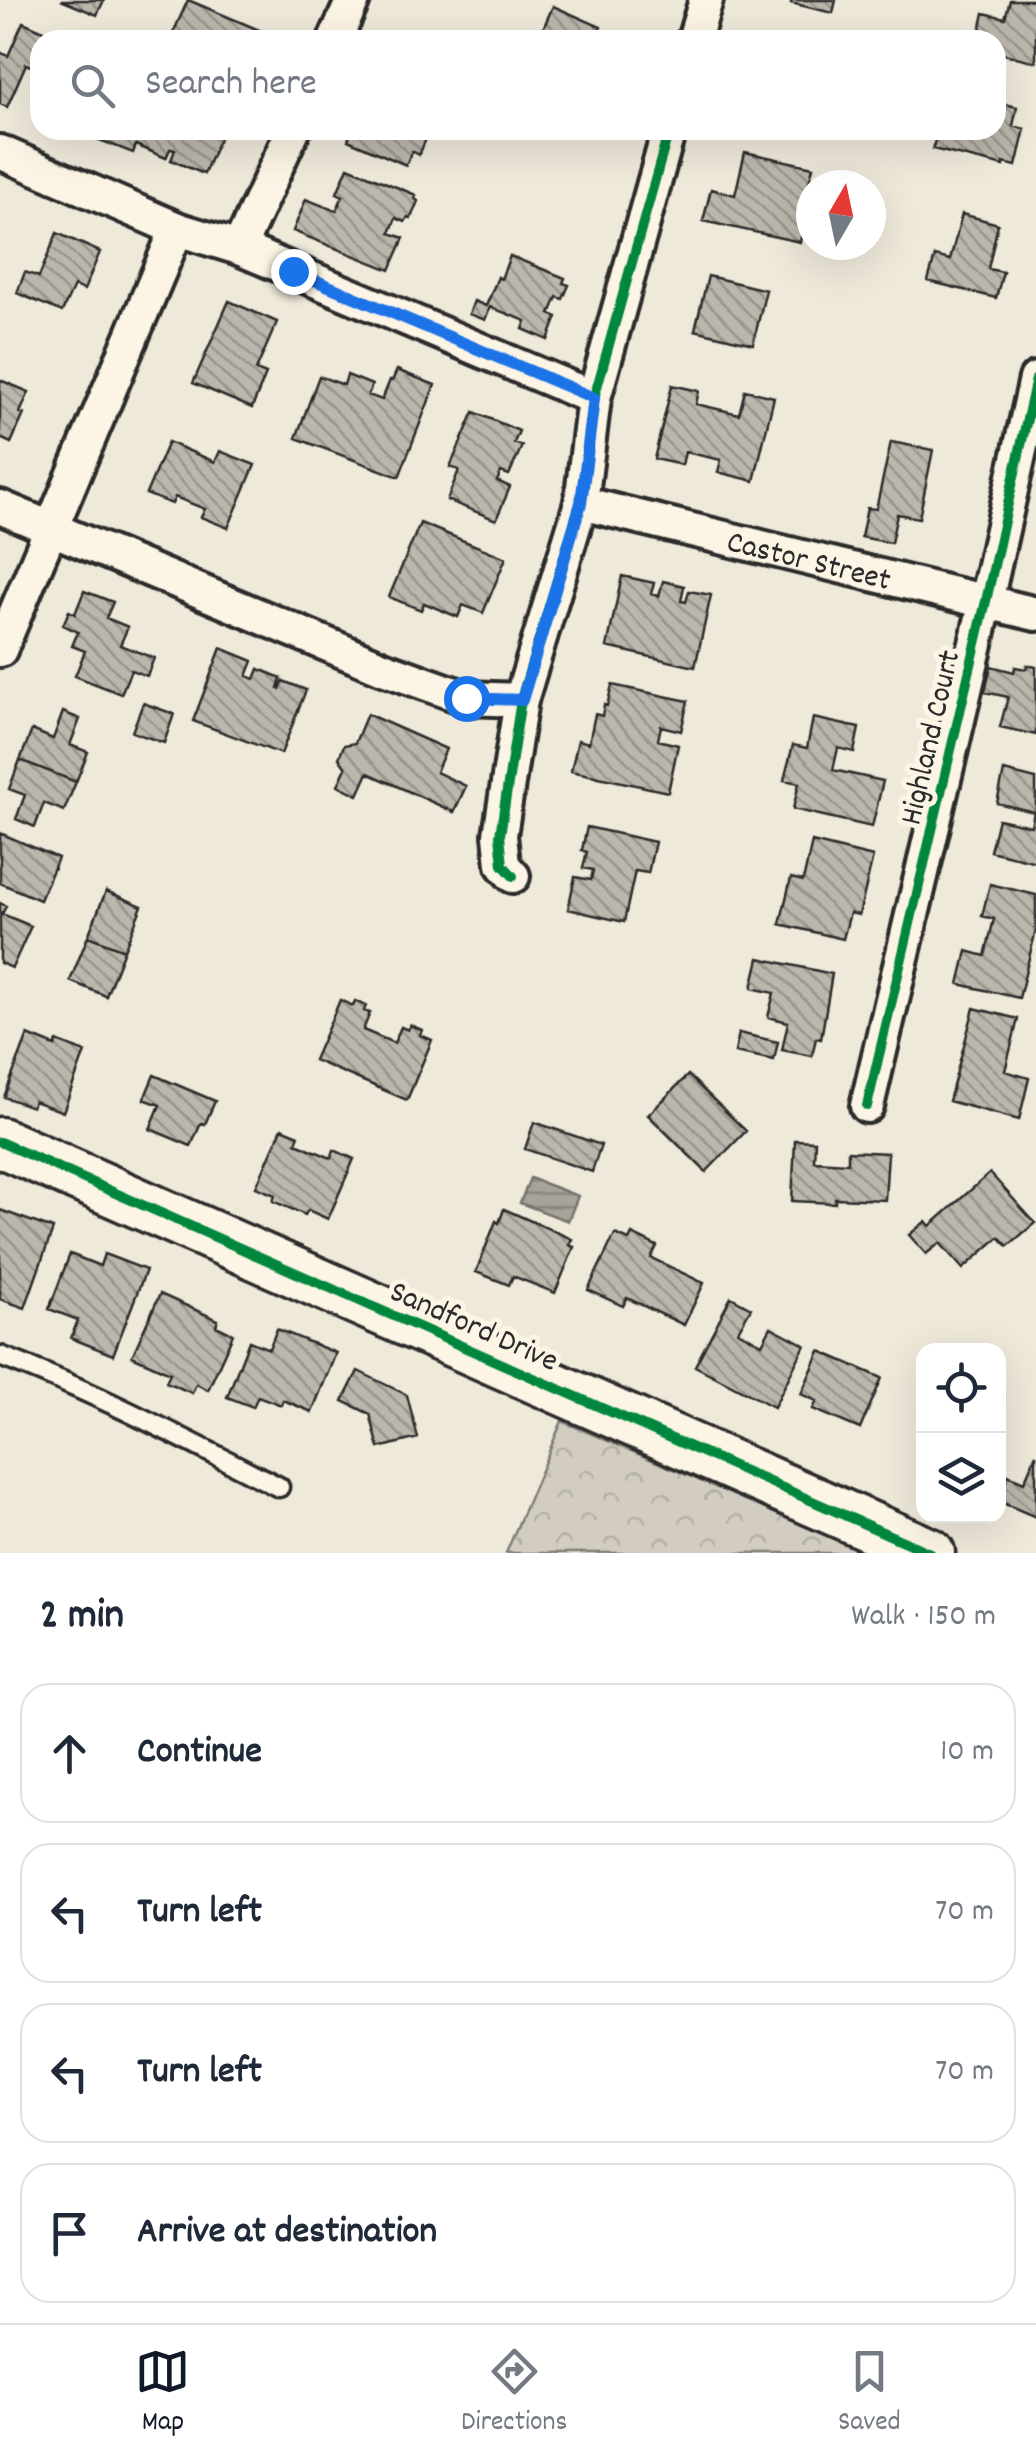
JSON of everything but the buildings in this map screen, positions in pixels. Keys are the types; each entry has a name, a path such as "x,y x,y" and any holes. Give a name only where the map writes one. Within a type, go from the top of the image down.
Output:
{"street":[{"path":"339,30 353,0"},
{"path":"697,30 706,0"},
{"path":"239,248 289,140"},
{"path":"513,876 503,866 500,835 522,700 581,503 594,398 666,140"},
{"path":"0,152 177,229 239,248 594,398"},
{"path":"0,650 177,229"},
{"name":"Highland Court","path":"866,1106 1036,379"},
{"name":"Castor Street","path":"581,503 1036,614"},
{"path":"0,507 400,674 466,698 522,700"},
{"name":"Sandford Drive","path":"0,1142 930,1553"}],"lane":[{"path":"0,1356 138,1416 279,1486"}],"green space":[{"path":"562,1421 868,1553 506,1553"}],"shaded area":[{"path":"530,1178 578,1196 568,1221 520,1203"}],"cycle path":[{"path":"513,876 503,865 500,835 521,700 581,503 594,398 666,140"},
{"path":"867,1106 1036,379"},
{"path":"0,1142 930,1553"}],"route":[{"path":"293,271 594,398 581,503 522,700 466,698"}]}
